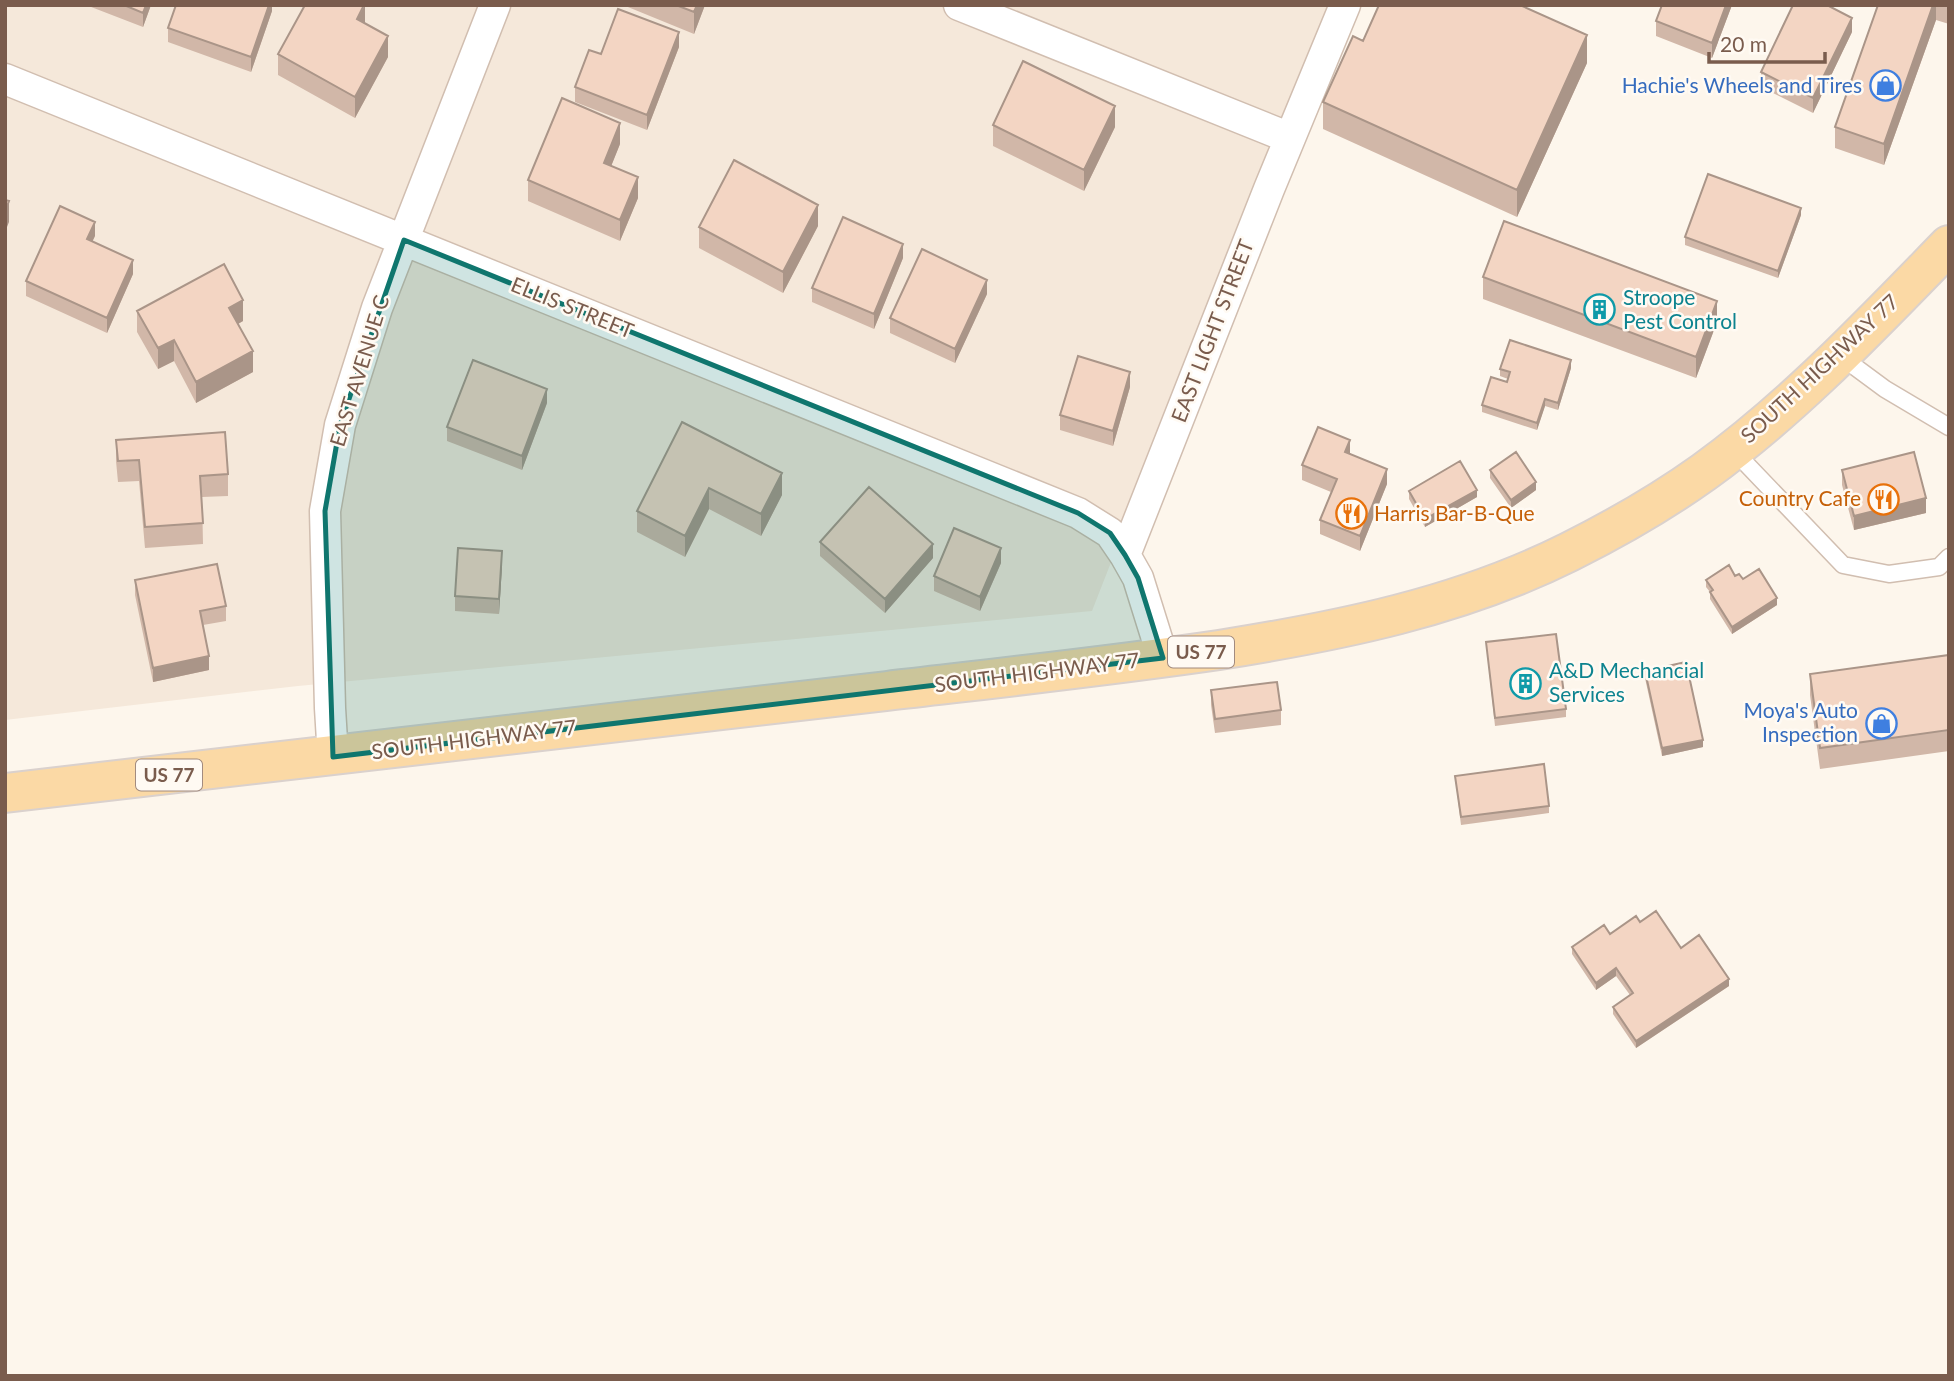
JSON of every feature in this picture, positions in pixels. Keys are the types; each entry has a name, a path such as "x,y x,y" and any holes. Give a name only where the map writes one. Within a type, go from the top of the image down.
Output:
{"main road":[{"name":"SOUTH HIGHWAY 77","path":"5,793 333,757 1163,658 1310,635 1382,620 1500,583 1569,552 1634,517 1702,473 1775,416 1949,245"}],"street":[{"name":"EAST AVENUE C","path":"333,757 325,511 340,425 377,308 495,5"},
{"path":"959,5 1290,138"},
{"name":"EAST LIGHT STREET","path":"1125,555 1345,5"},
{"name":"ELLIS STREET","path":"5,79 1078,513 1110,533 1125,555"},
{"path":"1125,555 1139,578 1163,658"}],"lane":[{"path":"1839,355 1885,389 1949,427"},
{"path":"1732,449 1843,565 1889,574 1939,567 1949,557"}],"highlighted area":[{"path":"404,240 1078,513 1110,533 1125,555 1138,578 1163,658 333,757 325,511 340,425"}],"shaded area":[{"path":"5,5 1329,5 1092,611 298,686 5,720"}],"building":[{"path":"124,5 146,5 143,13"},
{"path":"176,5 269,5 251,57 168,28"},
{"path":"305,5 364,5 357,19 388,36 355,97 278,54"},
{"path":"676,5 697,5 694,12"},
{"path":"1379,5 1520,5 1587,35 1517,190 1323,102 1353,36 1363,41"},
{"path":"1662,5 1726,5 1712,43 1656,21"},
{"path":"1793,5 1827,5 1852,18 1813,98 1761,72"},
{"name":"Hachie's Wheels and Tires","path":"1878,5 1933,5 1884,144 1835,127"},
{"path":"618,9 679,32 647,115 575,87 589,50 601,54"},
{"path":"1023,61 1115,106 1084,170 993,125"},
{"path":"562,98 620,123 604,163 638,177 620,220 528,180"},
{"path":"734,160 818,205 783,272 699,227"},
{"path":"1708,174 1801,208 1778,271 1685,237"},
{"path":"60,206 95,222 87,239 133,260 107,318 26,281"},
{"path":"843,217 903,244 874,314 812,288"},
{"name":"Stroope Pest Control","path":"1504,221 1717,301 1696,357 1483,277"},
{"path":"922,249 987,280 955,349 890,318"},
{"path":"224,264 243,300 229,308 253,351 196,382 174,340 158,348 137,311"},
{"path":"1510,340 1571,360 1558,403 1545,399 1537,423 1482,405 1491,377 1507,382 1510,372 1500,369"},
{"path":"1078,356 1130,372 1113,431 1060,415"},
{"path":"473,360 547,389 522,456 447,427"},
{"path":"682,422 782,473 761,514 709,488 685,536 637,511"},
{"name":"Harris Bar-B-Que","path":"1318,427 1350,440 1345,452 1387,469 1360,536 1320,520 1337,479 1302,465"},
{"path":"225,432 228,474 200,476 203,523 145,527 139,460 118,461 116,440"},
{"path":"1516,452 1536,482 1511,500 1490,470"},
{"name":"Country Cafe","path":"1914,452 1926,498 1854,516 1842,470"},
{"path":"1460,461 1477,490 1425,519 1409,491"},
{"path":"869,487 933,544 885,599 820,542"},
{"path":"954,528 1001,548 980,597 934,576"},
{"path":"458,548 502,551 499,599 455,596"},
{"path":"217,564 226,606 200,611 209,656 153,668 135,580"},
{"path":"1729,565 1735,576 1739,574 1743,579 1759,569 1777,598 1732,627 1710,592 1713,590 1706,580"},
{"name":"A&D Mechancial Services","path":"1556,634 1566,709 1495,718 1486,642"},
{"name":"Moya's Auto Inspection","path":"1949,655 1949,730 1820,748 1810,674"},
{"path":"1686,662 1703,740 1662,748 1645,671"},
{"path":"1277,682 1281,710 1215,719 1211,690"},
{"path":"1544,764 1549,806 1461,817 1455,776"},
{"path":"1656,911 1681,948 1699,935 1729,979 1636,1041 1613,1007 1633,993 1616,968 1596,983 1572,947 1604,925 1610,934 1636,916 1640,922"}],"place":[{"name":"Hachie's Wheels and Tires","path":"1885,86"},
{"name":"Stroope Pest Control","path":"1600,310"},
{"name":"Country Cafe","path":"1884,499"},
{"name":"Harris Bar-B-Que","path":"1351,514"},
{"name":"A&D Mechancial Services","path":"1526,683"},
{"name":"Moya's Auto Inspection","path":"1881,723"}]}
